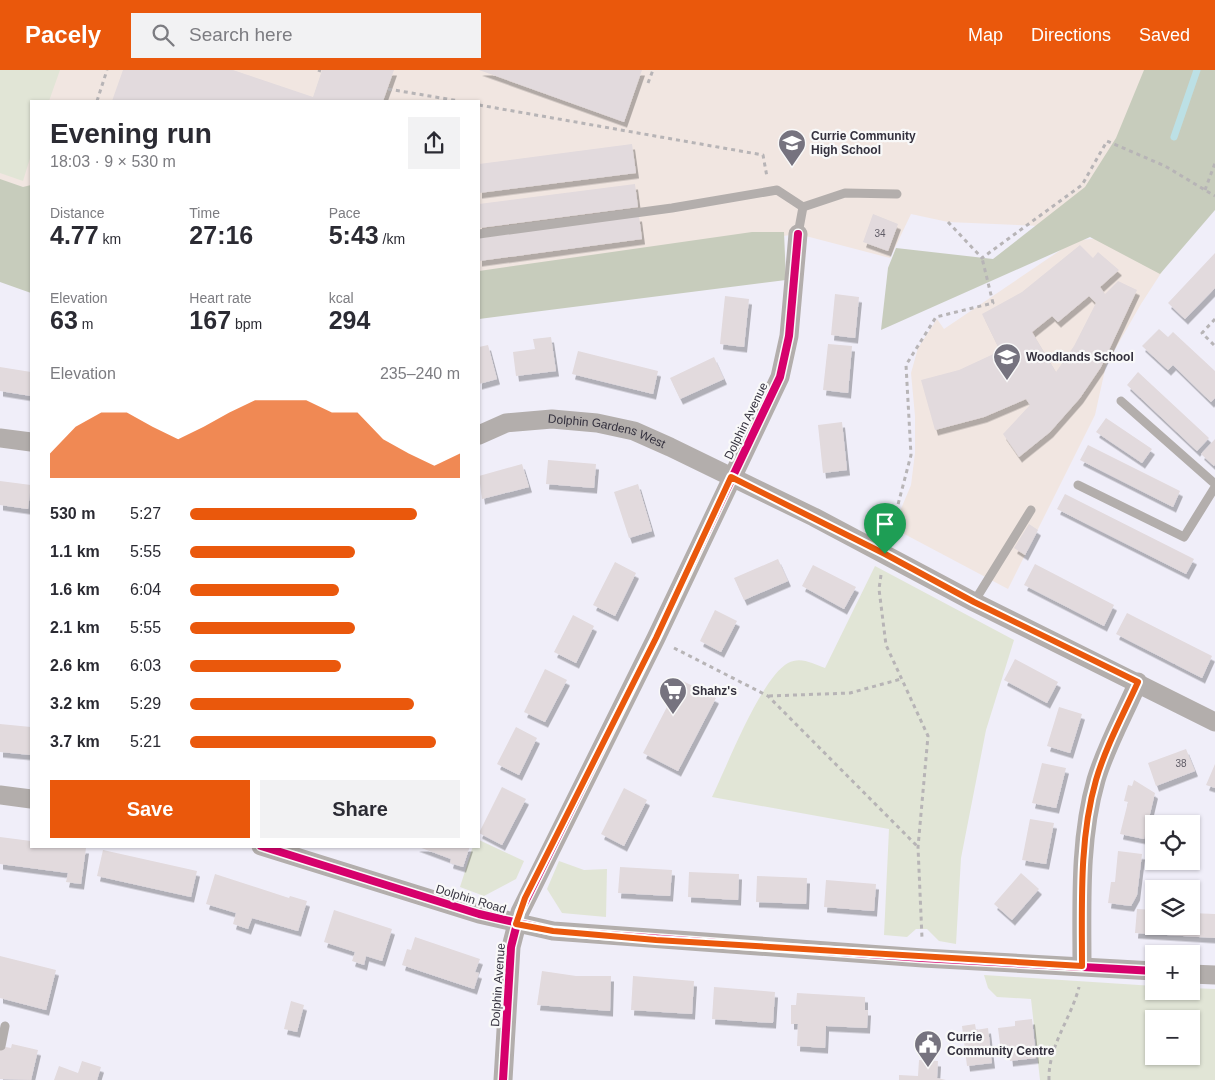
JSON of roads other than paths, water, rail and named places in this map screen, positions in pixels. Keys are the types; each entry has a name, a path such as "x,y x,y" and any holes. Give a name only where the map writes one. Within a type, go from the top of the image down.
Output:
{"street":[{"name":"Dolphin Avenue","path":"503,1080 511,947 516,924 525,898 656,638 780,377 789,336 798,234"},
{"name":"Dolphin Gardens West","path":"480,435 506,423 552,419 598,423 634,431 885,554 974,602 1215,722"},
{"path":"0,438 30,442"},
{"path":"1081,972 1082,888 1091,801 1108,746 1138,682"},
{"path":"0,795 30,799"},
{"name":"Dolphin Road","path":"268,848 516,924 553,931 950,959 1081,972 1145,971"},
{"path":"1200,974 1215,975"}],"lane":[{"path":"480,234 672,208 777,190 804,207"},
{"path":"804,207 845,193 897,194"},
{"path":"798,234 804,207"},
{"path":"1078,485 1184,537 1215,485 1121,401"},
{"path":"974,602 1031,510"},
{"path":"0,1046 5,1026"}],"waterway":[{"path":"1174,137 1197,70"}],"place":[{"name":"Currie Community High School","path":"792,167"},
{"name":"Woodlands School","path":"1007,381"},
{"name":"Shahz's","path":"673,715"},
{"name":"Currie Community Centre","path":"928,1068"}]}
